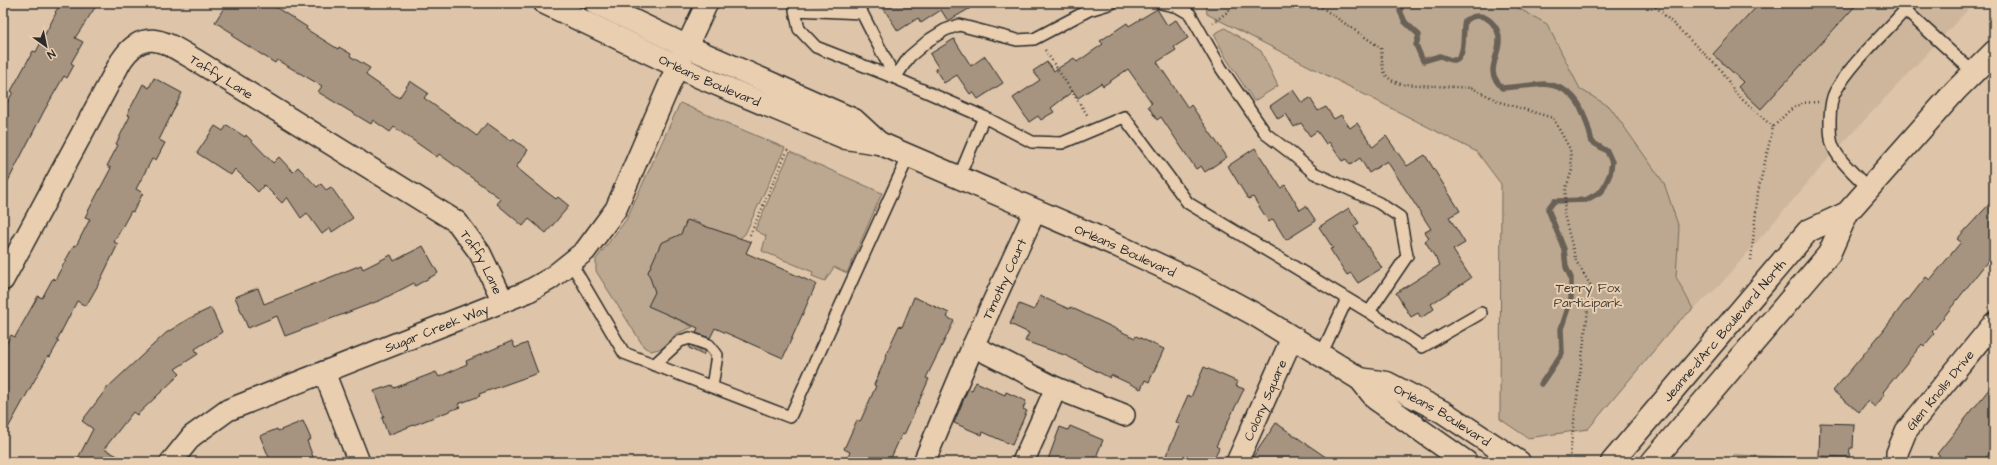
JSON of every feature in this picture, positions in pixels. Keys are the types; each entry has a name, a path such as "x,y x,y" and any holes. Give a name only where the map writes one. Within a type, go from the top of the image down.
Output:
{"main road":[{"name":"Orléans Boulevard","path":"545,3 677,67 846,138 879,143 1193,281 1254,314 1360,379 1376,399 1466,462"},
{"name":"Orléans Boulevard","path":"596,3 686,46 854,120 879,143"},
{"name":"Jeanne-d'Arc Boulevard North","path":"1652,462 1829,254 1847,213 1956,90 1994,52"},
{"name":"Jeanne-d'Arc Boulevard North","path":"1612,462 1808,232 1847,213"},
{"name":"Orléans Boulevard","path":"1360,379 1387,383 1442,412 1519,462"}],"street":[{"name":"Sugar Creek Way","path":"171,462 192,436 228,410 527,292 550,279 571,263 595,239 616,209 686,46 707,3"},
{"name":"Taffy Lane","path":"3,280 121,61 129,49 147,39 153,39 169,44 194,58 457,222 480,253 503,301"},
{"name":"Timothy Court","path":"924,462 973,346 1035,211"},
{"name":"Glen Knolls Drive","path":"1897,462 1897,453 1906,431 1994,323"},
{"name":"Colony Square","path":"1236,462 1292,338"},
{"path":"973,346 1056,388 1124,415"},
{"path":"324,372 360,462"},
{"path":"1023,462 1056,388"}],"lane":[{"path":"895,78 909,57 929,40 945,30 959,25 1017,40 1038,37 1089,10 1112,3"},
{"path":"1161,3 1178,7 1190,14 1221,68 1266,134 1292,153 1314,173 1379,203 1400,217 1407,256 1369,312"},
{"path":"1869,189 1840,158 1832,144 1830,116 1834,93 1856,64 1908,7 1974,72"},
{"path":"895,78 862,13 795,10 799,29 816,47 895,78 984,117 1032,142 1062,143 1124,117 1188,203 1369,312 1422,347 1481,313"},
{"path":"959,178 984,117"},
{"path":"571,263 624,353 790,417 909,156"},
{"path":"1321,355 1347,299"},
{"path":"654,365 680,341 690,338 709,345 717,355 712,387"}],"path":[{"path":"1201,33 1231,9 1233,3"},
{"path":"1315,3 1381,48 1383,72 1391,81 1401,84 1472,88 1500,102 1553,118 1570,149 1572,170 1566,188 1564,214 1576,260 1591,286 1570,453 1573,462"},
{"path":"1646,3 1655,4 1722,71 1736,94 1773,127"},
{"path":"1038,37 1096,128"},
{"path":"1751,260 1758,192 1773,127 1790,110 1802,103 1832,103"},
{"path":"750,235 788,148"},
{"path":"1693,462 1696,459 1721,462"}],"shaded area":[{"path":"1509,3 1974,3 1829,158 1719,286 1693,309 1547,24"}],"green space":[{"name":"Terry Fox Participark","path":"1206,3 1517,3 1518,8 1547,24 1580,89 1610,107 1664,183 1679,228 1676,277 1693,309 1677,323 1588,429 1528,438 1500,419 1501,184 1477,152 1207,14"},
{"path":"1225,28 1261,51 1278,86 1254,101 1226,58 1214,34"},
{"path":"680,103 785,148 745,234 739,239 739,242 692,220 653,307 693,327 676,334 663,348 651,351 644,347 596,271 596,259 626,220"},
{"path":"790,152 882,193 847,273 834,267 825,281 812,276 813,272 762,251 766,236 755,230"},
{"path":"1734,455 1870,460 1870,462 1728,462"}],"building":[{"path":"62,3 98,3 75,38 83,42 71,63 74,65 67,78 64,76 44,111 3,191 3,111 13,92 11,91 33,51 36,52 56,13 55,12"},
{"path":"227,3 269,3 338,49 339,47 351,54 350,56 370,68 366,74 367,76 399,98 410,81 428,93 424,98 477,136 487,123 512,141 513,139 528,150 516,167 556,199 558,197 569,206 546,233 529,219 523,226 497,204 501,199 439,154 437,157 394,127 390,132 373,120 371,124 318,92 322,86 277,60 275,63 232,36 234,34 215,22"},
{"path":"880,3 979,3 948,21 941,10 921,23 918,18 898,31"},
{"path":"1760,3 1858,3 1761,109 1738,87 1743,82 1713,54"},
{"path":"1157,9 1167,25 1176,20 1188,38 1174,47 1176,50 1157,62 1188,108 1191,105 1227,157 1205,172 1201,166 1196,169 1161,117 1157,120 1148,106 1152,103 1128,69 1103,86 1101,83 1078,98 1073,91 1051,108 1054,112 1041,120 1038,116 1029,122 1013,98 1040,80 1033,71 1047,62 1054,71 1074,58 1077,62 1103,44 1100,41 1127,23 1129,26"},
{"path":"954,39 971,66 985,56 1003,83 978,99 973,92 970,94 957,75 944,83 935,69 938,67 930,54"},
{"path":"154,78 182,93 159,140 165,143 156,160 152,159 136,189 143,193 114,242 118,244 98,285 86,306 77,301 57,340 59,341 50,357 48,356 3,437 3,350 11,335 15,337 38,296 42,298 53,278 55,280 74,245 76,246 90,219 85,217 111,168 107,166 118,145 116,144 130,116 127,115 143,84 149,88"},
{"path":"1293,90 1302,103 1310,98 1318,111 1326,107 1334,119 1341,115 1350,128 1357,123 1373,147 1386,136 1407,166 1425,155 1460,211 1449,217 1465,243 1453,250 1471,278 1431,304 1434,309 1421,318 1418,313 1411,317 1396,293 1440,265 1425,241 1429,238 1425,232 1431,229 1387,161 1369,173 1360,158 1350,165 1346,159 1342,161 1329,142 1326,144 1317,131 1310,136 1301,123 1294,127 1286,114 1278,119 1270,106"},
{"path":"227,125 245,137 246,135 273,163 279,157 293,172 298,167 317,187 321,184 326,190 331,187 353,218 332,232 330,228 322,234 307,213 301,218 287,197 282,203 264,185 258,192 235,169 231,175 197,153 215,126 223,131"},
{"path":"1255,148 1281,188 1285,185 1300,210 1306,206 1316,221 1286,240 1273,219 1269,222 1253,197 1248,199 1228,166"},
{"path":"1994,199 1994,253 1932,332 1934,334 1924,346 1922,344 1883,392 1885,394 1875,407 1868,401 1859,412 1833,391 1926,277 1930,280 1961,242 1957,239"},
{"path":"1349,208 1359,223 1354,226 1382,268 1358,283 1351,273 1347,275 1330,249 1333,248 1319,227"},
{"path":"687,220 751,242 746,253 816,284 783,358 715,328 710,338 696,333 698,328 648,306 655,292 648,272 661,243 681,234"},
{"path":"423,246 438,273 415,286 414,283 381,300 285,336 277,316 248,328 235,297 258,288 264,304 361,265 363,269 391,255 394,261"},
{"path":"1040,296 1069,309 1070,307 1135,338 1136,336 1164,349 1149,382 1145,380 1141,389 1111,375 1110,378 1067,356 1025,341 1029,333 1010,324 1019,304 1034,310"},
{"path":"914,297 949,313 947,317 954,321 926,378 929,379 904,435 902,434 889,462 846,462 850,452 844,449 857,420 860,422 876,386 874,385 887,355 886,354 899,326 902,327"},
{"path":"211,308 222,332 195,349 198,354 175,369 180,374 137,415 133,412 104,449 129,462 76,462 93,429 82,421 107,388 166,333 188,319"},
{"path":"512,341 515,348 527,343 538,373 479,394 480,396 458,404 460,407 388,435 382,418 384,417 374,391 392,385 394,388 436,372 439,377 467,364 466,361"},
{"path":"690,345 705,351 703,355 689,348"},
{"path":"1204,367 1238,382 1236,386 1244,389 1216,446 1219,448 1212,462 1163,462 1180,424 1176,422 1188,395 1191,397"},
{"path":"976,382 1005,395 1006,392 1026,401 1023,409 1027,411 1012,445 983,432 982,435 954,423 968,389 972,390"},
{"path":"1994,383 1994,447 1983,462 1947,462 1937,454"},
{"path":"303,421 311,439 307,441 315,462 271,462 260,436 277,429 278,431"},
{"path":"1276,423 1333,462 1261,462 1253,457"},
{"path":"1820,423 1854,424 1853,448 1850,448 1849,457 1819,456"},
{"path":"1070,426 1103,440 1094,462 1047,462 1060,427 1068,430"}],"waterway":[{"path":"1403,3 1400,11 1405,22 1419,35 1416,45 1423,61 1440,56 1451,60 1457,60 1462,52 1465,20 1477,16 1481,16 1489,20 1496,28 1499,36 1499,45 1493,74 1502,88 1544,84 1556,86 1565,90 1578,103 1583,112 1592,142 1607,151 1612,162 1610,174 1602,191 1586,200 1554,201 1548,209 1564,249 1566,267 1571,278 1571,299 1561,329 1562,353 1541,384"}]}
